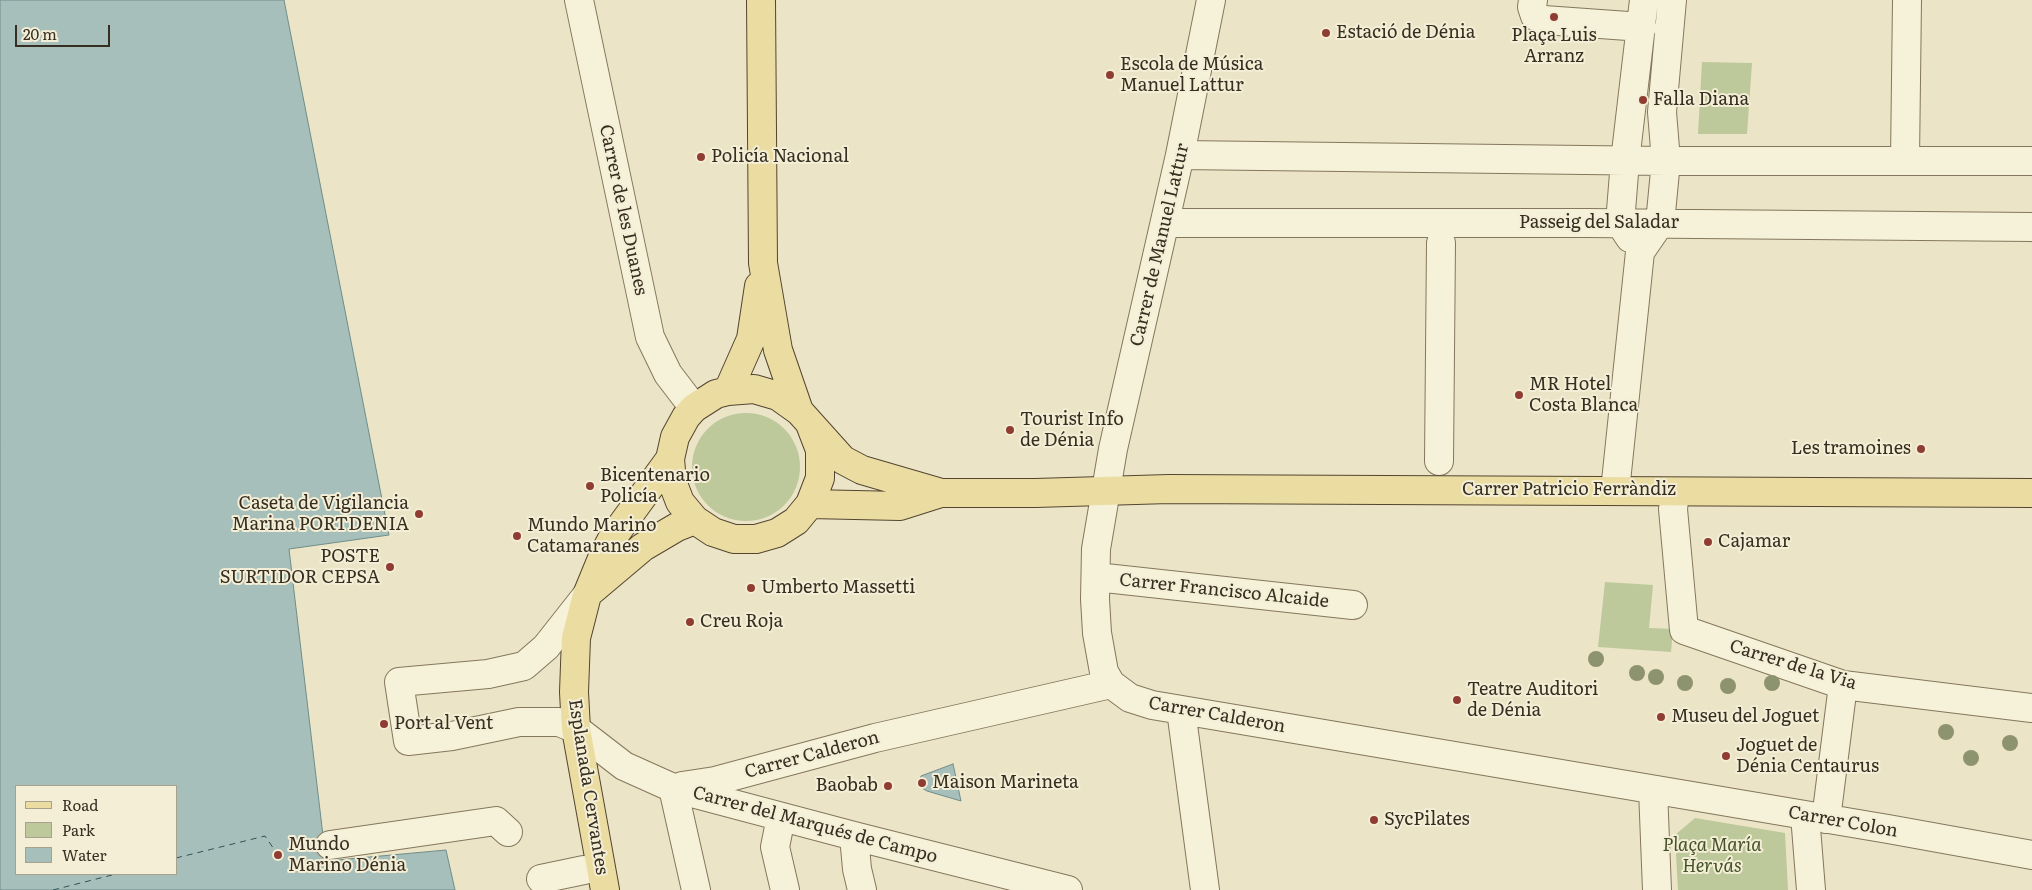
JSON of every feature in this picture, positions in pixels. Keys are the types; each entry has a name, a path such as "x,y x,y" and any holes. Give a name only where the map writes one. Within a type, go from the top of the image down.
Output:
{"main road":[{"path":"761,0 763,263 778,350 804,417 820,450 820,478 810,504 796,521 777,533 756,539 734,539 713,532 694,520 680,502 672,481 670,459 675,437 694,408 710,397 728,391 754,389 778,396 804,417 843,460 862,470 941,493"},
{"path":"728,391 751,339 763,263"},
{"name":"Esplanada Cervantes","path":"604,890 576,729 574,692 576,638 587,595 603,556 613,537 670,459"},
{"name":"Carrer Patricio Ferràndiz","path":"941,493 1034,493 1105,490 1556,489 1615,491 2032,492"},
{"path":"810,504 900,506 941,493"},
{"path":"587,595 643,547 676,527 694,520"}],"street":[{"name":"Carrer de les Duanes","path":"579,0 650,337 668,374 694,408"},
{"name":"Carrer de Manuel Lattur","path":"1111,684 1104,672 1098,647 1095,599 1096,549 1105,490 1158,306 1165,224 1211,0"},
{"path":"1533,0 1532,7 1535,16 1544,20 1642,27"},
{"path":"1640,252 1620,223 1625,160 1644,0"},
{"path":"1615,491 1640,252 1660,223 1666,161 1662,112 1672,0"},
{"path":"1904,160 1907,0"},
{"path":"1180,155 1666,161 2032,161"},
{"name":"Passeig del Saladar","path":"1165,224 1660,223 2032,227"},
{"path":"1439,461 1441,243"},
{"name":"Carrer de la Via","path":"1674,501 1684,630 1843,685 2032,708"},
{"name":"Carrer Francisco Alcaide","path":"1096,577 1353,605"},
{"path":"576,729 559,722 528,722 452,736 408,740 399,682 488,674 524,666 546,647 587,595"},
{"name":"Carrer Calderon","path":"673,788 715,781 875,738 1111,684 1130,698 1152,705 1653,790"},
{"path":"1811,890 1816,817 1843,685"},
{"path":"1181,710 1205,890"},
{"name":"Carrer del Marqués de Campo","path":"576,729 624,766 673,788 1068,890"},
{"path":"673,788 696,890"},
{"path":"1653,790 1657,890"},
{"name":"Carrer Colon","path":"1653,790 1777,798 1816,817 2032,855"},
{"path":"782,817 775,847 785,890"},
{"path":"330,845 496,821 508,832"},
{"path":"854,836 857,869 862,890"},
{"path":"541,879 584,870"}],"green space":[{"path":"1702,62 1752,63 1747,134 1698,134"},
{"path":"746,413 767,417 784,429 796,446 800,467 796,488 784,505 767,517 746,521 725,517 708,505 696,488 692,467 696,446 708,429 725,417"},
{"path":"1605,582 1653,585 1649,628 1673,629 1671,652 1598,647"},
{"name":"Plaça María Hervás","path":"1695,818 1785,833 1788,890 1678,890 1675,835"}],"water":[{"path":"0,0 284,0 389,535 289,549 326,861 446,850 455,890 0,890"},
{"path":"953,764 961,801 922,788 921,776"}],"ferry route":[{"path":"178,858 265,836 278,855"},
{"path":"53,890 112,875"}],"place":[{"name":"Plaça Luis Arranz","path":"1554,17"},
{"name":"Estació de Dénia","path":"1326,33"},
{"name":"Escola de Música Manuel Lattur","path":"1110,75"},
{"name":"Falla Diana","path":"1643,100"},
{"name":"Policía Nacional","path":"701,157"},
{"name":"MR Hotel Costa Blanca","path":"1519,395"},
{"name":"Tourist Info de Dénia","path":"1010,430"},
{"name":"Les tramoines","path":"1921,449"},
{"name":"Bicentenario Policía","path":"590,486"},
{"name":"Caseta de Vigilancia Marina PORTDENIA","path":"419,514"},
{"name":"Mundo Marino Catamaranes","path":"517,536"},
{"name":"Cajamar","path":"1708,542"},
{"name":"POSTE SURTIDOR CEPSA","path":"390,567"},
{"name":"Umberto Massetti","path":"751,588"},
{"name":"Creu Roja","path":"690,622"},
{"name":"Teatre Auditori de Dénia","path":"1457,700"},
{"name":"Museu del Joguet","path":"1661,717"},
{"name":"Port al Vent","path":"384,724"},
{"name":"Joguet de Dénia Centaurus","path":"1726,756"},
{"name":"Maison Marineta","path":"922,783"},
{"name":"Baobab","path":"888,786"},
{"name":"SycPilates","path":"1374,820"},
{"name":"Mundo Marino Dénia","path":"278,855"}]}
